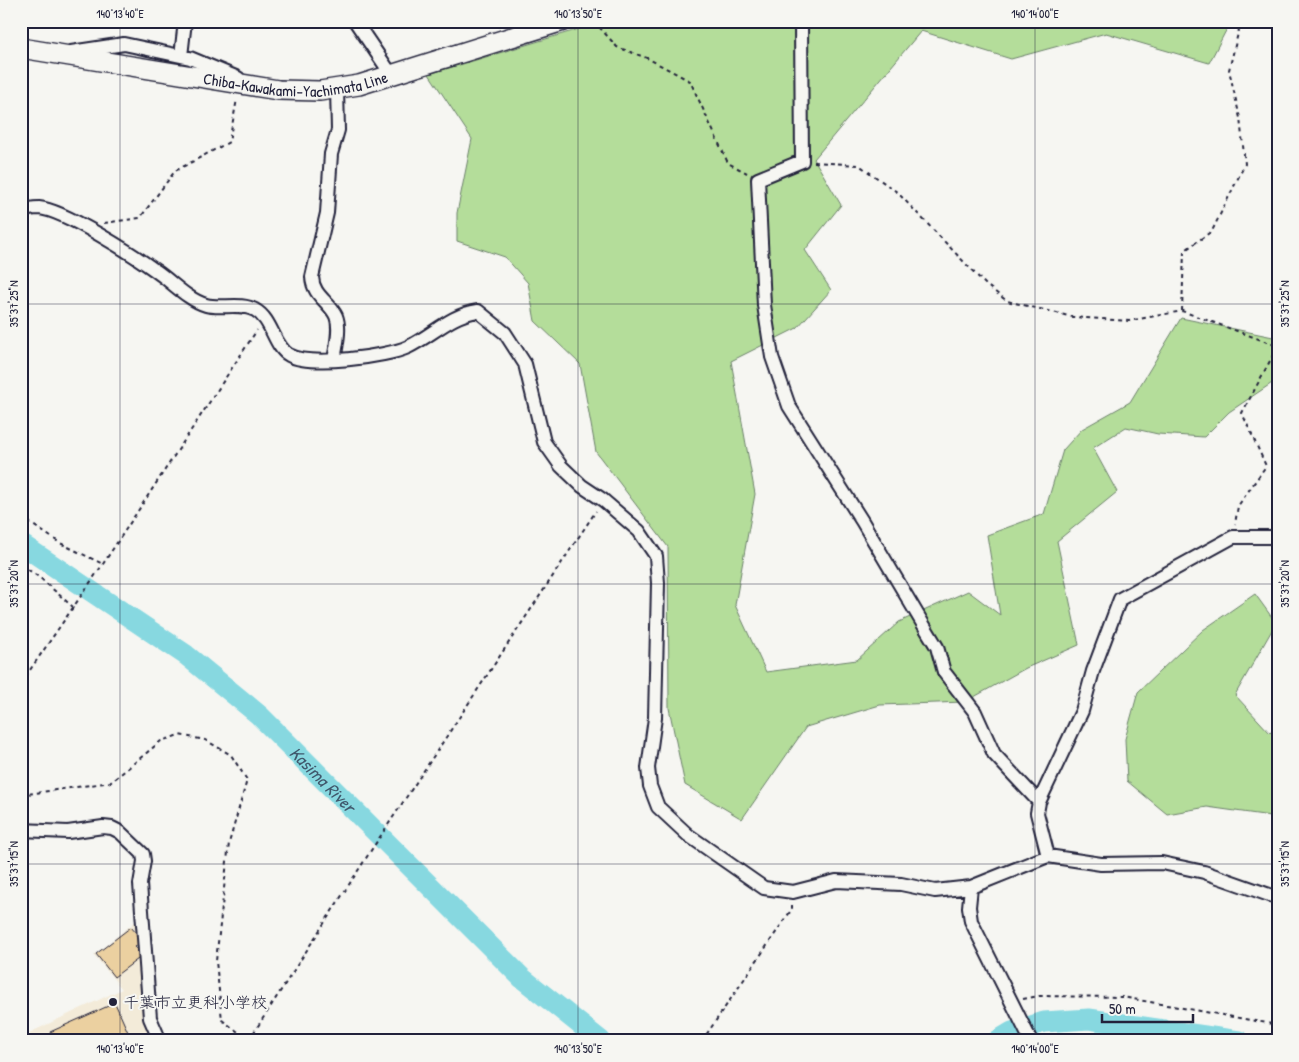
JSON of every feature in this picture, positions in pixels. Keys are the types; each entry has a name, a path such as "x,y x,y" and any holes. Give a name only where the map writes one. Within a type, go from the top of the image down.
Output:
{"main road":[{"name":"Chiba-Kawakami-Yachimata Line","path":"21,48 240,84 299,91 337,89 563,21"}],"street":[{"path":"181,56 185,21"},
{"path":"355,21 391,74"},
{"path":"801,21 802,161 758,179 764,305 772,357 789,406 862,521 924,624 937,647 944,672 975,712 994,754 1039,802"},
{"path":"59,54 124,44 181,56 261,87"},
{"path":"334,360 337,337 336,317 316,293 312,286 312,277 327,213 332,154 338,130 337,89"},
{"path":"21,212 27,208 41,208 92,230 206,305 236,306 255,310 288,354 300,359 334,360 389,354 410,346 454,317 478,311 505,333 525,364 544,442 561,466 582,486 603,500 639,531 656,556 658,583 656,718 648,768 650,786 658,807 688,835 764,888 793,892 836,880 901,884 935,891 971,887 1048,856 1101,864 1162,863 1204,872 1278,898"},
{"path":"1048,856 1037,813 1039,802 1082,711 1093,671 1120,599 1233,536 1278,537"},
{"path":"21,830 68,832 103,827 112,828 120,832 143,854 144,861 140,884 150,1018 160,1041"},
{"path":"971,887 969,907 971,922 1031,1041"}],"path":[{"path":"594,21 617,47 647,58 690,81 728,163 758,179"},
{"path":"1182,311 1184,252 1212,231 1245,164 1240,118 1230,70 1241,21"},
{"path":"92,230 106,222 140,218 175,171 229,142 240,84"},
{"path":"802,161 859,165 897,192 986,285 1007,301 1073,317 1129,321 1182,311 1278,346 1242,413 1266,466 1238,506 1233,536"},
{"path":"21,683 103,564 264,320"},
{"path":"21,795 111,782 161,741 179,735 205,740 231,755 246,780 229,843 216,961 222,1020 250,1040 370,852 603,500"},
{"path":"21,517 60,543 103,564"},
{"path":"21,565 39,577 72,607"},
{"path":"702,1041 792,909 793,892"},
{"path":"1013,1004 1038,996 1122,998 1278,1025"},
{"path":"1079,1041 1108,1041"}],"shaded area":[{"path":"141,917 158,1041 33,1041 29,1033 122,989 94,955"}],"green space":[{"path":"606,21 1231,21 1209,63 1106,33 1011,59 921,31 814,159 841,205 805,250 831,290 797,328 731,361 755,494 735,605 766,672 857,660 899,622 968,591 1000,615 987,535 1044,514 1063,450 1082,429 1130,402 1181,318 1278,338 1278,379 1229,412 1204,437 1158,434 1126,427 1093,448 1117,492 1057,541 1079,645 1026,668 965,702 880,705 806,727 742,819 685,785 669,708 668,547 596,452 580,364 535,321 528,283 505,257 457,241 457,213 472,139 429,74"},
{"path":"1255,594 1276,623 1235,695 1270,733 1278,725 1278,817 1207,807 1167,814 1127,781 1125,739 1138,692 1203,630"}],"building":[{"path":"131,927 143,941 135,947 142,956 114,977 96,954"},
{"path":"115,1003 131,1039 126,1041 54,1041 50,1032"}],"waterway":[{"name":"Kasima River","path":"21,544 186,655 259,715 522,978 601,1041"},
{"name":"Kasima River","path":"997,1041 1012,1032 1044,1022 1089,1019 1239,1041"}],"place":[{"name":"千葉市立更科小学校","path":"113,1002"}]}
